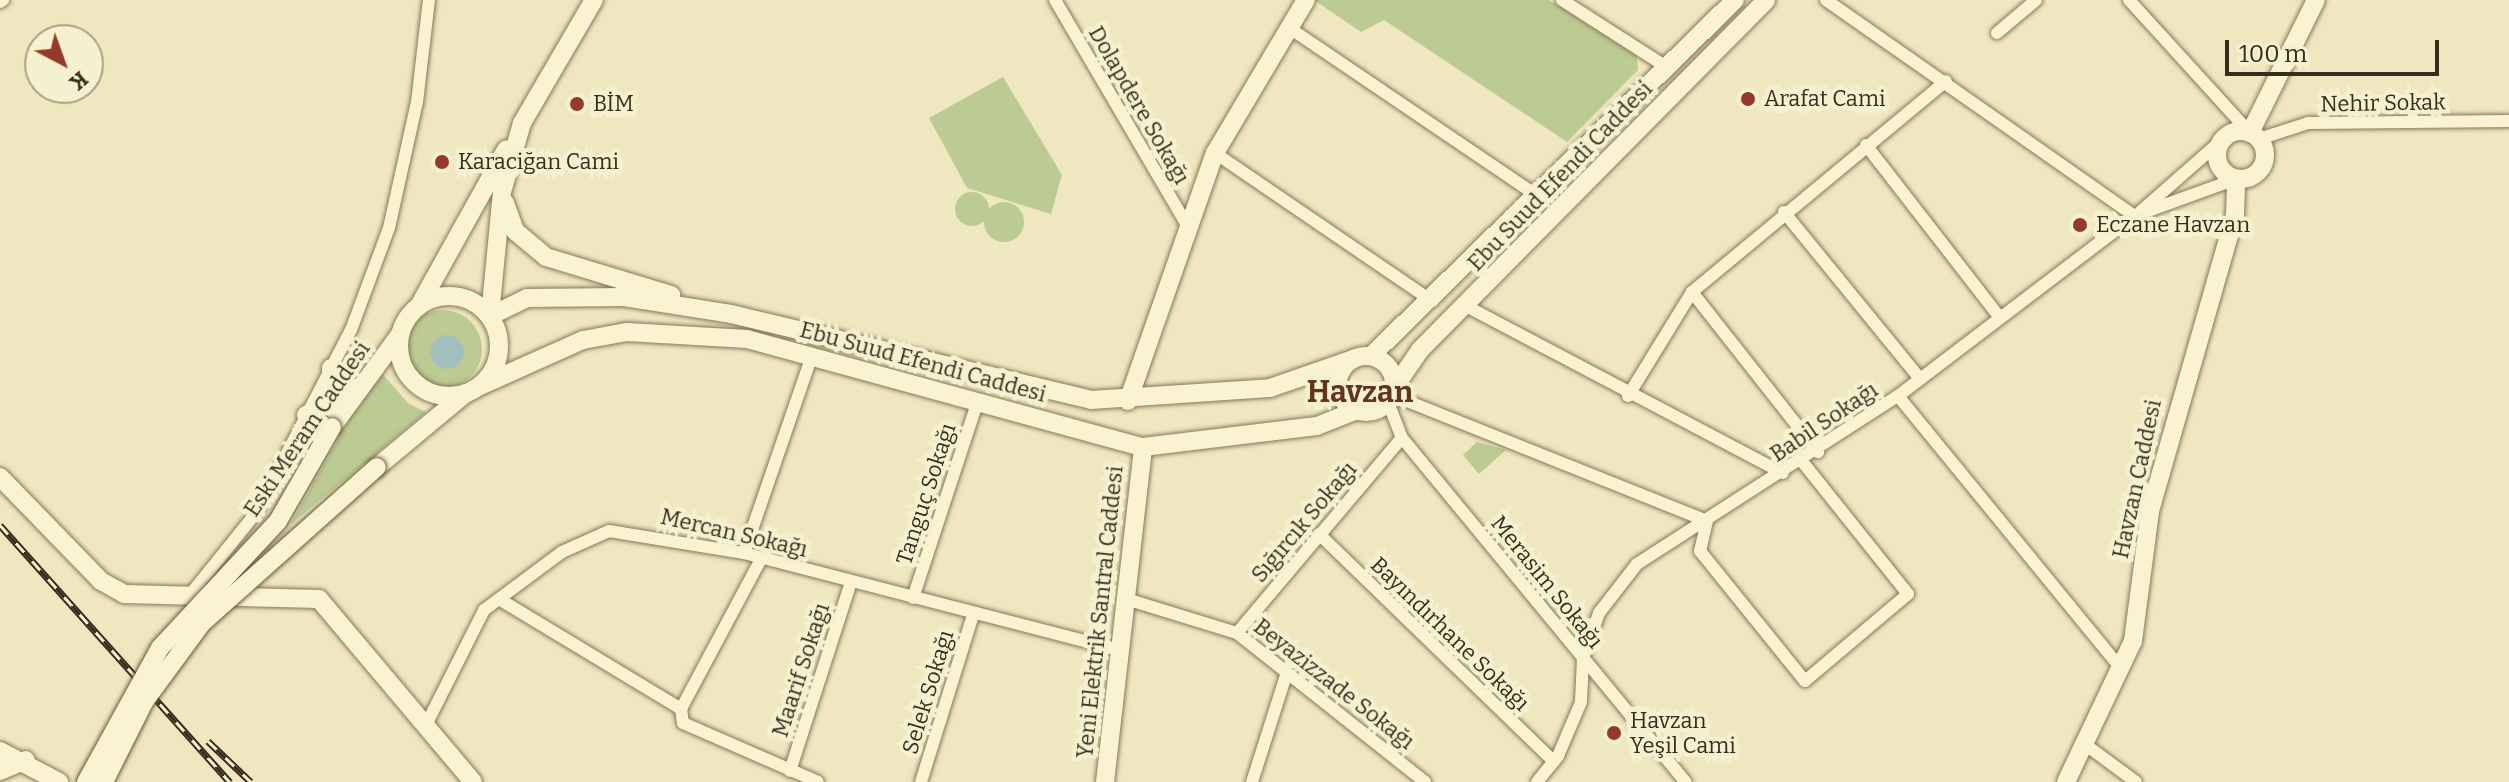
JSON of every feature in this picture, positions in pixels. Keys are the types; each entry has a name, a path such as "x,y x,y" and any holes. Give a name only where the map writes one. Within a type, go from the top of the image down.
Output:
{"street":[{"path":"189,596 256,513 331,368 389,228 429,0"},
{"path":"473,390 437,395 412,380 399,353 400,334 594,0"},
{"name":"Dolapdere Sokağı","path":"1055,0 1190,230"},
{"path":"1128,401 1215,153 1306,0"},
{"path":"1562,0 1668,68"},
{"name":"Ebu Suud Efendi Caddesi","path":"1371,356 1432,301 1735,0"},
{"name":"Ebu Suud Efendi Caddesi","path":"1391,395 1466,306 1766,0"},
{"path":"1826,0 1946,81 2134,216 2222,140 2254,136"},
{"path":"1997,33 2036,0"},
{"path":"2129,0 2254,136 2261,167 2236,179 2218,163 2222,140"},
{"path":"2254,136 2313,1"},
{"path":"1288,27 1538,196"},
{"path":"1628,396 1692,292 1784,212 1946,81"},
{"name":"Nehir Sokak","path":"2254,136 2308,123 2509,121"},
{"path":"104,782 185,643 245,579 473,390 499,353 490,316 502,192 522,123"},
{"path":"1866,145 1997,314"},
{"path":"1215,153 1432,301"},
{"name":"Babil Sokağı","path":"1537,782 1554,762 1581,702 1583,658 1599,613 1637,564 1818,452 1898,396 1997,314 2134,216 2236,179"},
{"name":"Havzan Caddesi","path":"2066,782 2122,670 2157,479 2235,215 2236,179"},
{"path":"502,192 515,231 546,257 731,314"},
{"path":"1784,212 1920,379"},
{"path":"1692,292 1818,452"},
{"path":"419,306 457,296 490,316"},
{"name":"Ebu Suud Efendi Caddesi","path":"490,316 512,301 599,296 731,314 1091,400 1128,401 1270,388 1351,360"},
{"path":"1466,306 1628,396 1783,473"},
{"name":"Ebu Suud Efendi Caddesi","path":"473,390 583,340 627,332 747,339 1143,447 1317,426 1357,410"},
{"name":"Eski Meram Caddesi","path":"86,782 147,667 196,604 278,521 332,427 400,334"},
{"path":"744,553 812,356"},
{"path":"1391,395 1392,371 1371,356 1351,360 1338,383 1357,410 1391,395 1707,521 1700,551 1805,681 1908,594 1802,461"},
{"path":"331,368 332,427"},
{"path":"306,415 363,385"},
{"name":"Merasim Sokağı","path":"1391,395 1402,438 1686,782"},
{"path":"1898,396 2122,670"},
{"name":"Tanguç Sokağı","path":"913,598 977,403"},
{"name":"Sığırcık Sokağı","path":"1237,633 1402,438"},
{"name":"Yeni Elektrik Santral Caddesi","path":"1105,782 1123,598 1143,447"},
{"path":"0,477 111,588 139,597 291,594 319,599 342,620 473,782"},
{"name":"Mercan Sokağı","path":"426,725 484,610 562,552 609,531 744,553 973,615 1119,650"},
{"name":"Bayındırhane Sokağı","path":"1319,534 1554,762"},
{"path":"761,559 681,709 683,723 698,736 818,782"},
{"name":"Maarif Sokağı","path":"790,771 851,582"},
{"name":"Beyazizzade Sokağı","path":"1123,598 1237,633 1425,782"},
{"path":"499,599 681,709"},
{"name":"Selek Sokağı","path":"921,782 973,615"},
{"path":"1252,782 1287,672"},
{"path":"2086,745 2136,782"},
{"path":"0,751 26,760 59,782"},
{"path":"0,771 26,760"}],"green space":[{"path":"1314,0 1549,0 1637,56 1638,70 1567,142 1384,20 1361,32"},
{"path":"1003,77 1062,175 1051,214 967,188 929,118"},
{"path":"972,192 984,197 989,209 984,221 972,226 960,221 955,209 960,197"},
{"path":"1004,202 1018,208 1024,222 1018,236 1004,242 990,236 984,222 990,208"},
{"path":"443,310 458,313 471,321 479,334 482,349 479,364 471,377 458,385 443,388 428,385 415,377 407,364 404,349 407,334 415,321 428,313"},
{"path":"378,369 409,404 426,412 290,525"},
{"path":"1477,442 1506,450 1479,474 1463,455"}],"water":[{"path":"447,335 459,340 464,352 459,364 447,369 435,364 430,352 435,340"}],"railway":[{"path":"0,525 230,782"},
{"path":"208,741 251,782"}],"place":[{"name":"Arafat Cami","path":"1748,99"},
{"name":"BİM","path":"577,104"},
{"name":"Karaciğan Cami","path":"442,162"},
{"name":"Eczane Havzan","path":"2080,225"},
{"name":"Havzan Yeşil Cami","path":"1614,733"}],"district":[{"name":"Havzan","path":"1360,392"}]}
